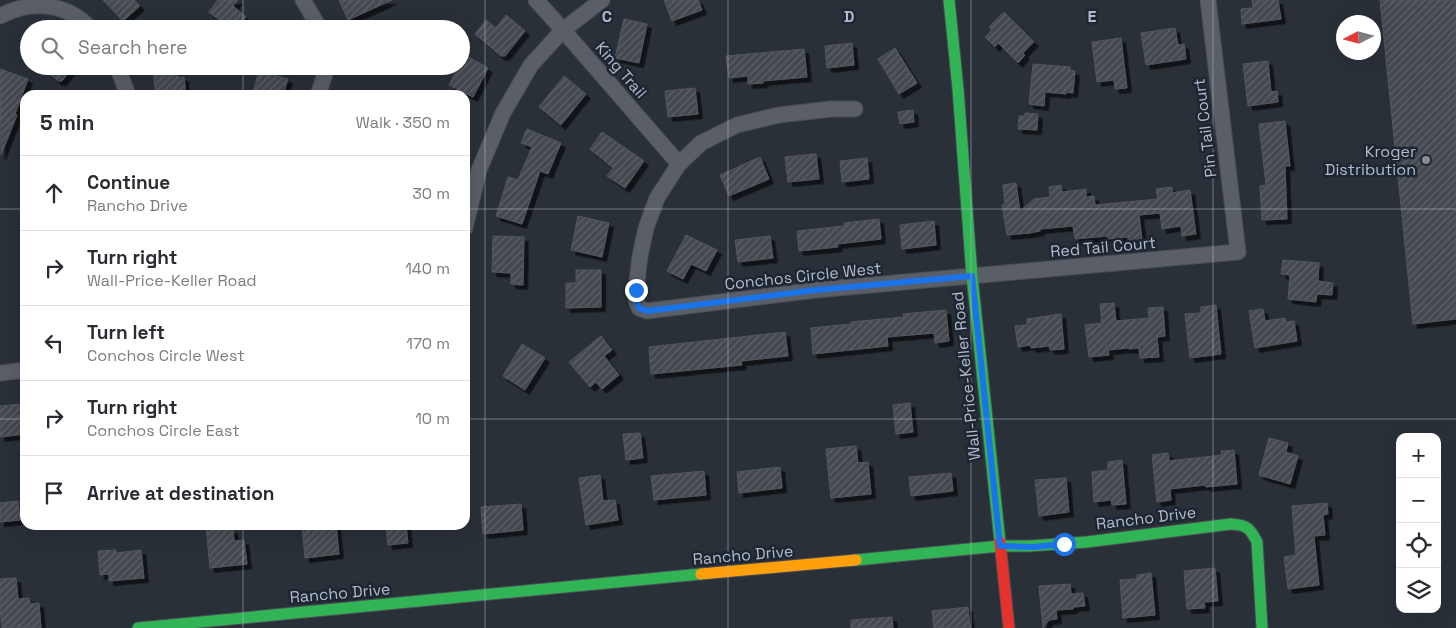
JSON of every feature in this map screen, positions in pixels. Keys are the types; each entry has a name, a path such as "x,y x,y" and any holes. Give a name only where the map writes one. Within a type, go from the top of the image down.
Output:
{"street":[{"path":"303,0 315,20"},
{"name":"King Trail","path":"536,0 679,164"},
{"path":"470,207 479,170 503,113 531,65 563,30 602,0"},
{"name":"Wall-Price-Keller Road","path":"949,0 958,89 972,276 1009,628"},
{"name":"Pin Tail Court","path":"1208,0 1238,252"},
{"path":"0,16 12,9 48,4 64,9 82,20"},
{"path":"121,75 126,90"},
{"path":"320,90 325,75"},
{"path":"679,164 702,143 737,125 779,115 830,109 855,109"},
{"name":"Conchos Circle West","path":"679,164 658,198 646,228 636,290 636,300 639,308 647,311 816,290 972,276"},
{"name":"Red Tail Court","path":"972,276 1238,252"},
{"path":"0,373 20,371"},
{"name":"Rancho Drive","path":"138,628 1000,546 1033,547 1215,526 1243,525 1252,532 1257,542 1262,628"}],"building":[{"path":"103,0 134,0 140,6 122,20"},
{"path":"218,0 238,0 233,6 246,17 244,20 219,20 209,12"},
{"path":"339,0 392,0 348,20"},
{"path":"664,0 698,0 702,10 672,21"},
{"path":"1252,0 1278,0 1281,19 1242,24 1241,9 1253,8"},
{"name":"Kroger Distribution","path":"1380,0 1456,0 1456,319 1413,324"},
{"path":"1004,12 1034,42 1023,53 1025,55 1018,63 998,43 995,47 985,37 992,30 989,27"},
{"path":"506,15 525,31 505,56 501,56 475,34 486,20 496,28"},
{"path":"624,19 647,24 639,63 615,58"},
{"path":"1175,28 1178,45 1184,44 1186,59 1146,65 1141,33"},
{"path":"1121,38 1127,88 1115,89 1114,80 1097,82 1092,42"},
{"path":"852,43 854,65 827,68 825,46"},
{"path":"895,48 917,83 899,94 878,59"},
{"path":"804,49 807,77 748,84 748,76 729,78 726,56"},
{"path":"470,58 488,68 473,97 470,96 470,90 459,90 449,85 454,75 470,75"},
{"path":"1268,61 1271,92 1277,91 1278,102 1248,106 1243,64"},
{"path":"1033,64 1070,67 1070,70 1075,71 1073,93 1045,92 1044,106 1029,104"},
{"path":"0,69 28,79 24,90 20,90 20,101 15,114 17,115 1,155"},
{"path":"51,75 67,75 62,81 58,81"},
{"path":"154,75 178,75 178,77 184,77 185,90 155,90"},
{"path":"258,75 274,75 288,79 285,90 253,90"},
{"path":"564,76 586,94 561,125 539,107"},
{"path":"695,88 698,114 668,117 665,91"},
{"path":"913,110 914,122 900,124 898,112"},
{"path":"1025,113 1038,114 1037,130 1018,129 1019,116 1025,116"},
{"path":"1285,121 1290,166 1285,166 1287,219 1262,220 1260,186 1266,185 1259,124"},
{"path":"527,129 561,143 548,174 540,171 522,224 496,216 508,177 518,180 532,147 521,143"},
{"path":"602,132 644,161 625,188 607,176 613,168 590,149"},
{"path":"816,154 819,179 788,182 785,157"},
{"path":"760,157 769,179 729,196 720,175"},
{"path":"867,158 869,179 842,182 840,161"},
{"path":"1016,183 1020,211 1034,199 1050,197 1049,187 1061,185 1062,192 1086,189 1086,197 1094,196 1095,205 1158,199 1156,189 1172,187 1172,193 1190,190 1196,234 1182,236 1181,226 1162,229 1160,213 1139,215 1142,240 1128,241 1128,237 1108,239 1108,236 1075,239 1073,226 1007,235 1002,205 1005,205 1003,185"},
{"path":"578,216 609,223 602,257 571,250"},
{"path":"879,219 881,239 837,244 838,247 799,251 797,231 844,226 844,223"},
{"path":"934,221 936,245 902,249 900,225"},
{"path":"686,235 717,250 706,271 691,264 683,279 667,271"},
{"path":"493,236 524,237 523,285 511,284 511,273 492,272"},
{"path":"770,236 773,258 738,262 735,240"},
{"path":"1283,260 1319,263 1318,281 1333,283 1332,295 1317,294 1316,302 1288,299 1290,275 1281,274"},
{"path":"576,270 601,270 601,307 566,308 566,283 576,283"},
{"path":"1114,303 1116,321 1149,318 1148,308 1163,307 1165,336 1157,337 1159,357 1140,358 1139,348 1128,348 1108,350 1109,355 1089,357 1085,325 1102,323 1100,304"},
{"path":"1216,305 1221,354 1190,358 1185,314 1201,313 1201,307"},
{"path":"1263,309 1265,321 1285,318 1286,322 1294,321 1297,341 1255,348 1249,311"},
{"path":"946,310 949,341 935,343 934,333 887,337 888,346 813,354 811,328 904,317 903,314"},
{"path":"1061,314 1064,349 1050,350 1049,346 1031,348 1031,345 1018,347 1015,326 1027,325 1027,319"},
{"path":"785,332 788,356 741,361 742,365 651,374 649,347"},
{"path":"601,336 612,350 604,356 619,375 602,389 596,382 590,387 569,362"},
{"path":"522,344 545,358 525,390 503,376"},
{"path":"910,403 913,432 896,434 893,405"},
{"path":"20,404 20,435 0,437 0,406"},
{"path":"640,433 643,458 626,460 623,434"},
{"path":"1269,438 1288,443 1286,452 1298,456 1290,484 1259,475"},
{"path":"856,446 858,463 868,462 871,494 831,498 826,449"},
{"path":"1234,450 1237,484 1170,489 1171,500 1157,502 1152,455 1168,453 1169,461 1222,455 1221,451"},
{"path":"1122,460 1126,504 1112,505 1111,500 1094,502 1092,472 1108,470 1108,462"},
{"path":"780,467 782,488 739,493 737,472"},
{"path":"704,471 706,495 654,500 651,476"},
{"path":"951,473 953,491 911,496 909,477"},
{"path":"600,475 603,501 615,500 618,520 586,525 579,478"},
{"path":"1066,478 1069,512 1039,516 1035,480"},
{"path":"18,501 20,520 0,522 0,503"},
{"path":"1327,503 1328,514 1323,515 1325,535 1314,536 1319,585 1288,589 1284,557 1296,555 1292,506"},
{"path":"521,504 523,530 483,534 481,507"},
{"path":"206,530 233,530 234,541 244,540 247,564 210,568"},
{"path":"302,530 337,530 339,554 305,558"},
{"path":"386,530 407,530 408,543 388,545"},
{"path":"116,550 116,553 141,550 144,578 109,581 109,574 100,575 98,551"},
{"path":"1215,568 1218,601 1204,602 1205,608 1187,609 1184,571"},
{"path":"1151,573 1155,615 1123,618 1120,580 1137,579 1137,575"},
{"path":"16,578 18,599 29,598 30,604 39,603 41,628 2,628 0,579"},
{"path":"1070,584 1071,594 1083,593 1085,606 1056,610 1057,619 1049,620 1043,628 1039,586"},
{"path":"968,607 970,628 934,628 932,611"},
{"path":"892,617 893,628 851,628 851,620"}],"traffic: fast":[{"path":"949,0 958,89 972,276 1000,542"},
{"path":"856,560 1000,546 1087,542 1236,524 1247,528 1257,542 1262,628"},
{"path":"138,628 701,574"}],"traffic: slow":[{"path":"701,574 856,560"}],"traffic: jam":[{"path":"1000,542 1009,628"}],"place":[{"name":"Kroger Distribution","path":"1426,160"}],"route":[{"path":"636,290 636,300 639,308 647,311 816,290 972,276 1000,546 1033,547 1064,544"}]}
